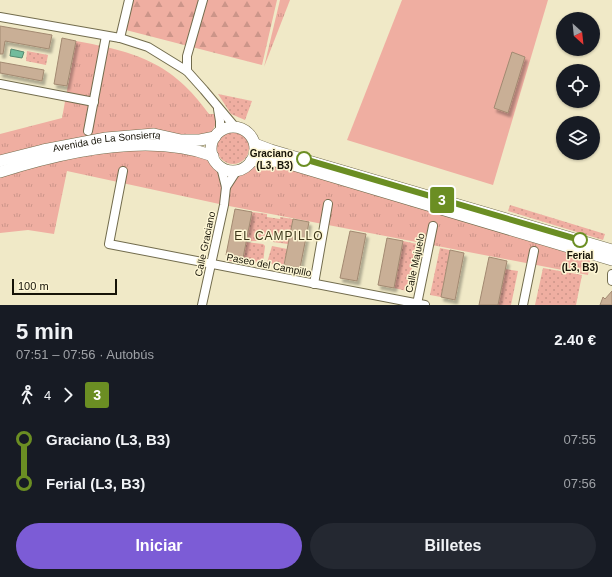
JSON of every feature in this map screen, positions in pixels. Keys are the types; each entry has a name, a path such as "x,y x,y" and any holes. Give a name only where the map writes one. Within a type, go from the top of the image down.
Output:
{"main road":[{"path":"234,127 247,132 254,144 254,156 251,161 245,167 237,170 232,170 221,166 213,156 212,143 218,135 227,128 234,127"},
{"name":"Avenida de La Sonsierra","path":"0,161 44,150 106,138 154,134 181,140 200,140 218,135"},
{"path":"254,144 611,247"},
{"name":"Avenida de La Sonsierra","path":"0,172 44,160 106,148 155,145 194,150 213,156"},
{"path":"251,161 268,160 283,162 612,260"}],"street":[{"path":"120,38 129,0"},
{"path":"187,71 188,56 203,0"},
{"path":"0,17 120,38 148,47 187,71 234,127"},
{"path":"88,131 106,36"},
{"path":"173,61 180,60 188,56"},
{"path":"0,84 94,102"},
{"path":"218,108 220,121 218,135"},
{"name":"Calle Graciano","path":"221,166 226,187"},
{"name":"Calle Graciano","path":"202,305 226,187 237,170"},
{"name":"Paseo del Campillo","path":"123,171 109,244 421,304"},
{"path":"314,284 328,204"},
{"name":"Calle Majuelo","path":"421,304 433,226"},
{"path":"523,305 534,251"},
{"path":"612,274 612,281"}],"green space":[{"path":"129,0 277,0 262,65 122,29"},
{"path":"280,0 290,0 264,67"},
{"path":"402,0 548,0 493,185 347,140"},
{"path":"76,41 135,55 166,71 181,82 195,96 209,114 216,114 217,121 212,132 203,135 173,135 0,161 0,134 62,118"},
{"path":"27,51 48,55 46,65 26,61"},
{"path":"218,94 252,101 245,120 231,114"},
{"path":"230,132 236,132 246,139 249,148 248,154 242,161 236,164 230,164 220,157 217,151 217,145 224,135"},
{"path":"155,145 213,156 221,167 226,186 237,170 263,160 591,254 588,275 224,205 67,171 54,234 28,230 0,233 0,172 45,160"},
{"path":"510,205 605,234 603,240 508,211"},
{"path":"252,212 267,214 267,217 293,219 288,244 273,242 273,236 267,236 265,241 246,241"},
{"path":"403,241 417,244 407,291 394,288"},
{"path":"246,242 263,244 265,246 263,263 229,261 229,256 243,258"},
{"path":"272,246 287,249 283,267 267,263"},
{"path":"440,248 450,250 441,297 430,295"},
{"path":"543,268 582,275 576,305 535,305"},
{"path":"505,269 518,271 511,305 498,305"}],"shaded area":[{"path":"11,49 24,52 22,58 10,56"}],"building":[{"path":"0,26 52,35 49,49 5,41 3,54 0,54"},
{"path":"62,38 76,41 67,86 54,84"},
{"path":"512,52 525,57 508,113 494,108"},
{"path":"0,62 44,70 42,81 0,73"},
{"path":"235,209 252,212 243,258 226,255"},
{"path":"293,219 309,222 300,268 284,265"},
{"path":"350,231 366,234 357,281 340,278"},
{"path":"387,238 403,241 394,288 378,285"},
{"path":"450,250 464,253 455,300 441,297"},
{"path":"489,257 507,261 498,305 479,305"},
{"path":"612,291 612,305 600,305 603,297 605,299"}],"bus line":[{"name":"3","path":"304,159 580,240"}],"place":[{"name":"Graciano (L3, B3)","path":"304,159"},
{"name":"Ferial (L3, B3)","path":"580,240"}],"district":[{"name":"EL CAMPILLO","path":"279,236"}]}
